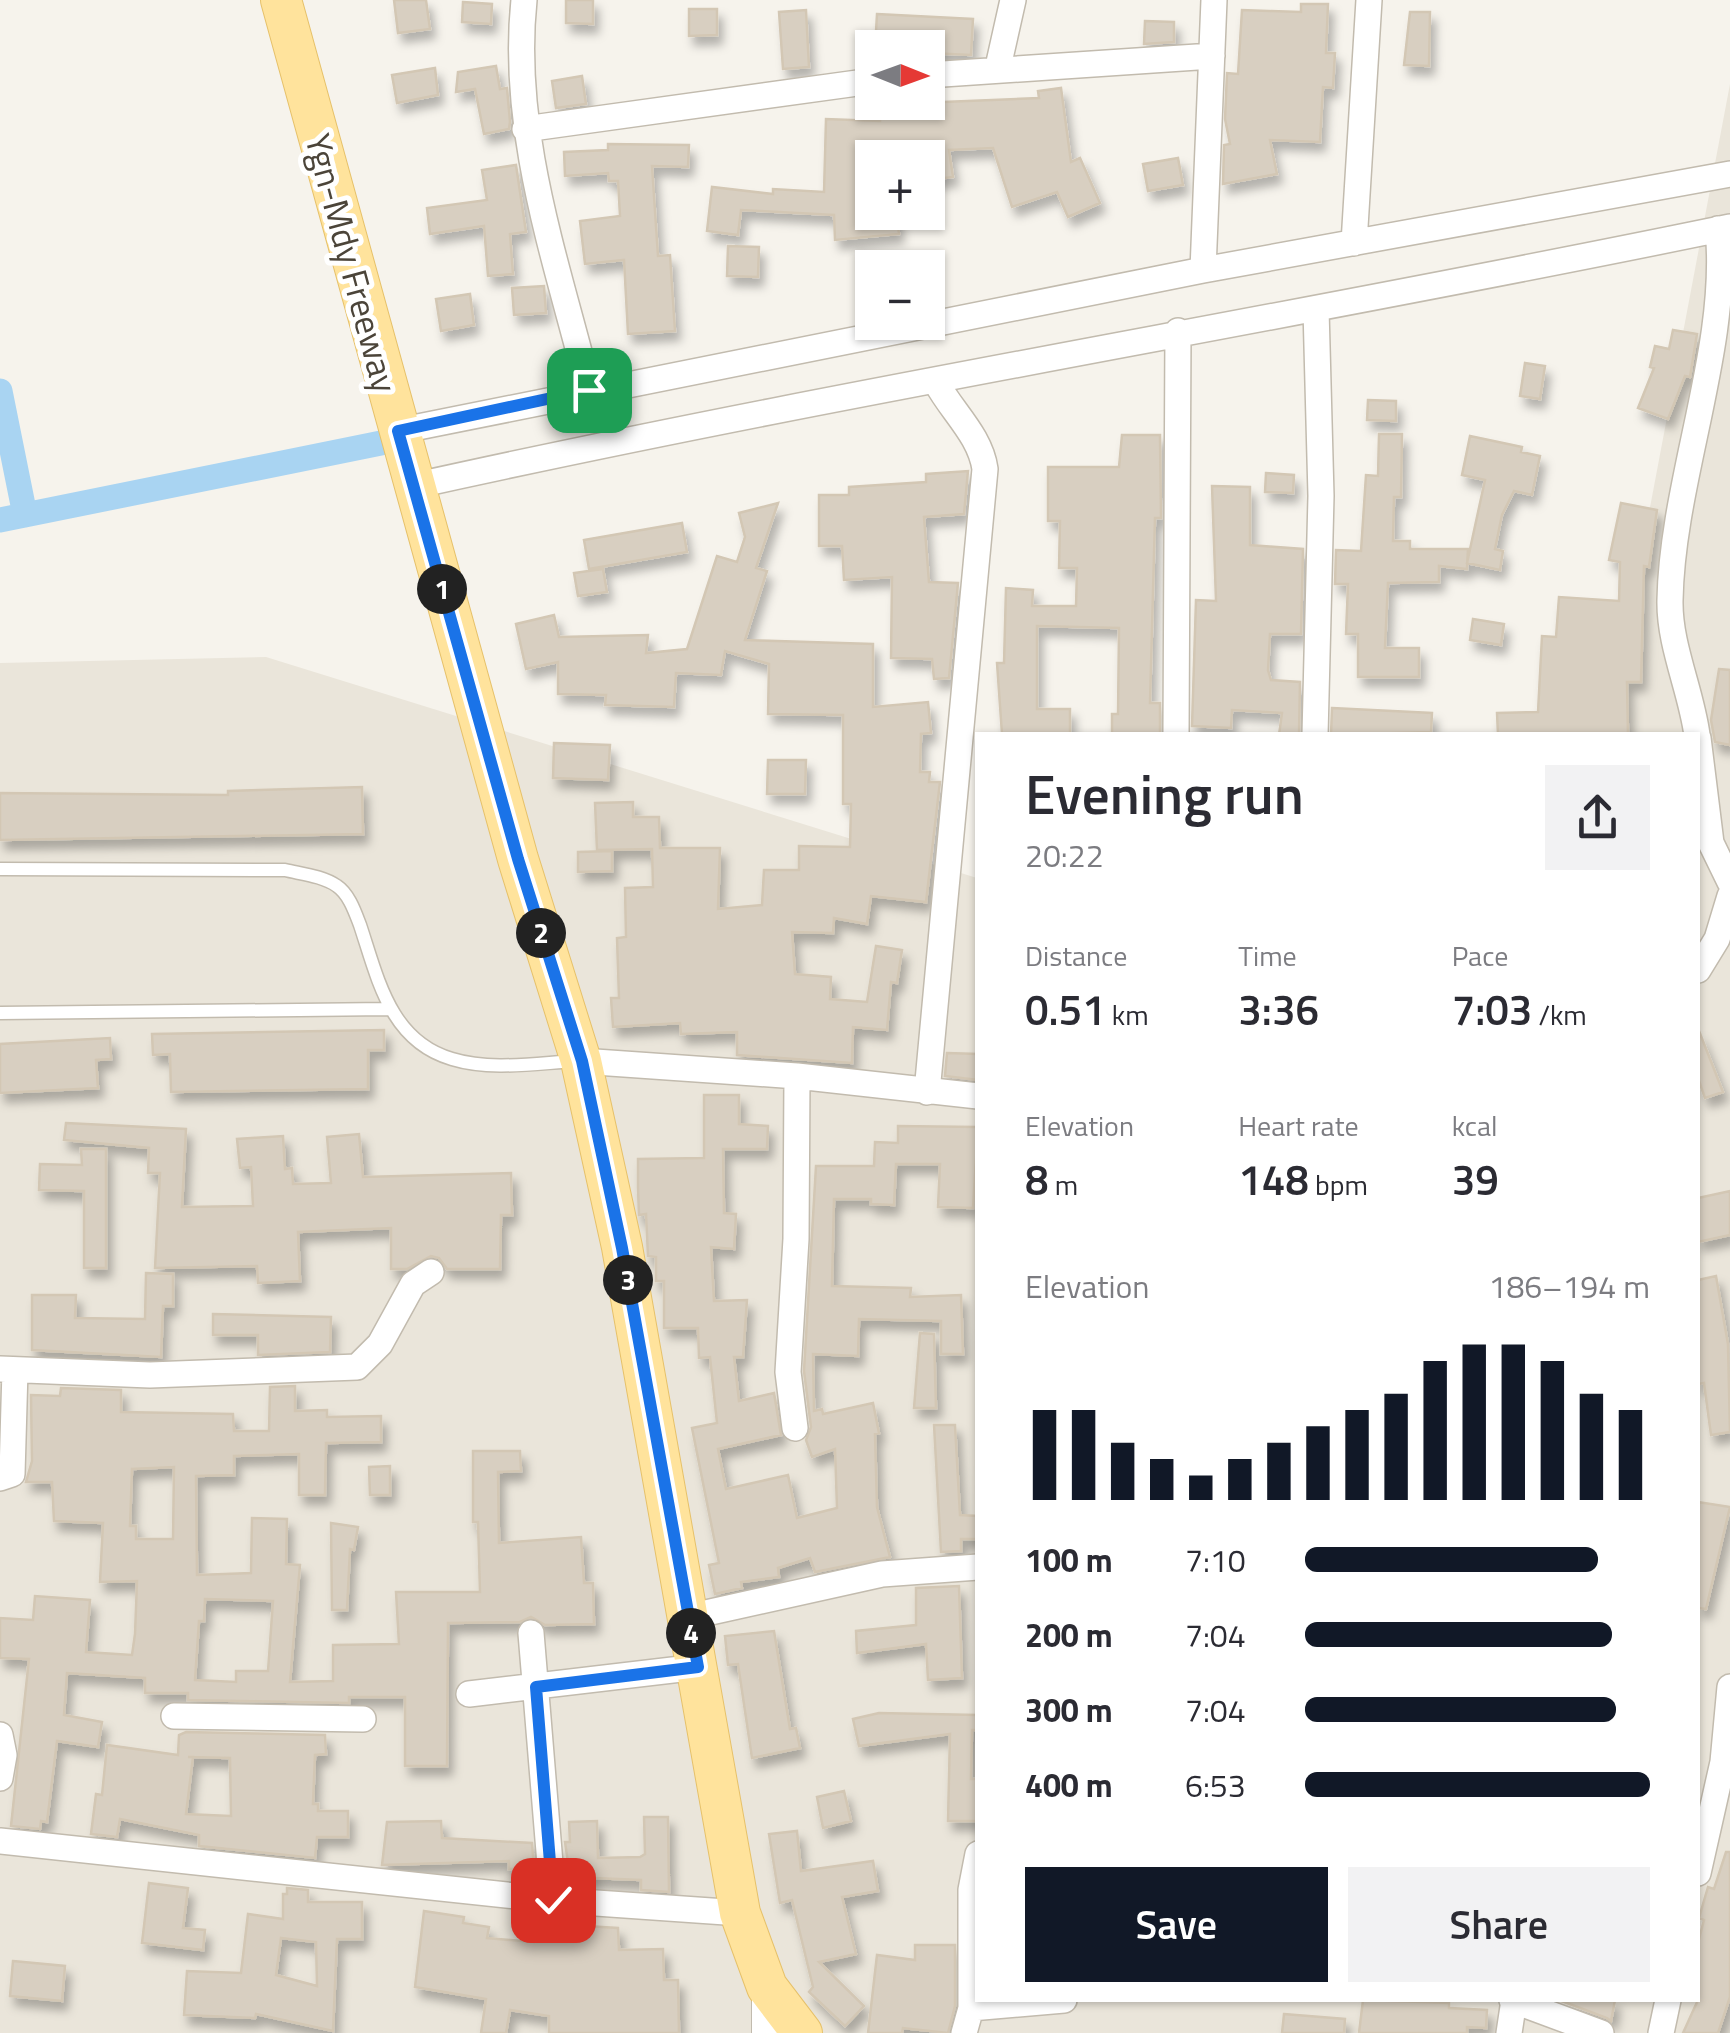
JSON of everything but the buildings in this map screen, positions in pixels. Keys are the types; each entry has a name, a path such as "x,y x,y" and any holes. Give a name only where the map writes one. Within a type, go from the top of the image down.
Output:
{"main road":[{"name":"Ygn-Mdy Freeway","path":"281,0 518,859 582,1061 622,1248 740,1912 768,1988 802,2033"}],"street":[{"path":"524,0 519,81 525,128 589,390"},
{"path":"998,68 1013,0"},
{"path":"1203,270 1214,0"},
{"path":"1354,243 1369,0"},
{"path":"945,73 1212,56"},
{"path":"525,128 855,83"},
{"path":"398,431 1203,270 1730,174"},
{"path":"414,486 751,412 936,382 1178,331 1316,309 1724,228 1726,292 1721,344 1701,426 1670,600 1696,732"},
{"path":"1315,732 1320,496 1316,309"},
{"path":"1176,732 1178,331"},
{"path":"927,1092 965,834 985,468 975,437 952,410 936,382"},
{"path":"1700,757 1712,843 1730,882"},
{"path":"1700,967 1717,939 1730,896"},
{"path":"582,1061 797,1076 975,1096"},
{"path":"795,1428 788,1372 796,1239 797,1076"},
{"path":"0,1478 12,1474 8,1370 150,1375 357,1367 380,1344 413,1284 430,1272"},
{"path":"688,1617 882,1574 975,1567"},
{"path":"531,1632 553,1900"},
{"path":"469,1694 698,1667"},
{"path":"1700,1864 1726,1763 1730,1687"},
{"path":"174,1716 362,1719"},
{"path":"0,1735 4,1755 0,1778"},
{"path":"1700,1755 1726,1763"},
{"path":"0,1841 553,1900 740,1912"},
{"path":"975,1872 968,2021 1055,2002"},
{"path":"767,2033 768,1988"},
{"path":"1509,2033 1513,2002"},
{"path":"1518,2002 1601,2033"},
{"path":"1661,2033 1668,2002"}],"lane":[{"path":"0,869 285,870 319,878 340,887 354,908 388,1009 403,1028 450,1059 478,1065 582,1061"},
{"path":"0,1013 388,1009"}],"shaded area":[{"path":"1730,84 1730,2033 0,2033 0,663 266,657 975,877 975,2002 1700,2002 1700,732 1608,732"}],"waterway":[{"path":"0,391 25,515"},
{"path":"0,520 381,443"}],"route":[{"path":"553,1900 536,1687 698,1667 622,1248 582,1061 518,859 398,431 589,390"}]}
